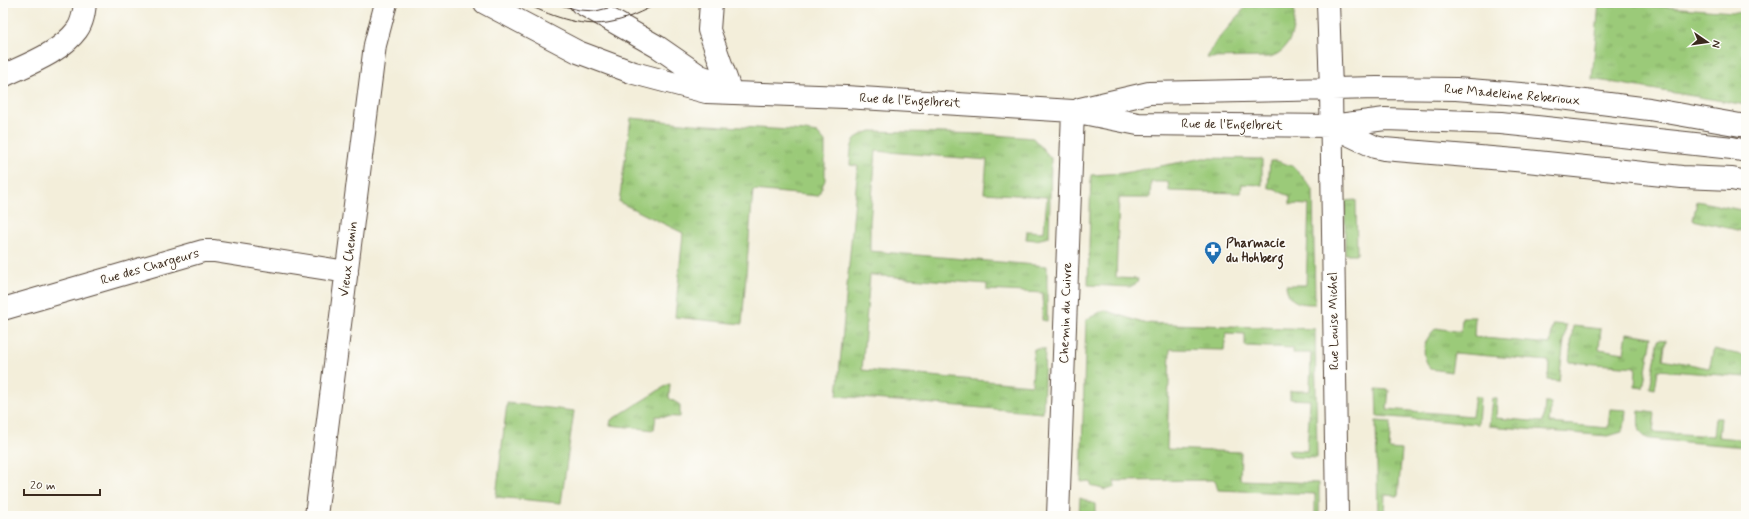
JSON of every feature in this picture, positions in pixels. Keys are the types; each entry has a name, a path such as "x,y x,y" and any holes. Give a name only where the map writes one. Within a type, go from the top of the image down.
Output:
{"street":[{"path":"3,76 40,58 64,43 78,29 84,14 85,3"},
{"name":"Vieux Chemin","path":"316,516 376,45 386,3"},
{"name":"Rue de l'Engelbreit","path":"485,3 578,52 634,73 688,79 738,90 1073,111 1138,124 1331,126"},
{"name":"Rue de l'Engelbreit","path":"581,3 658,47 688,79"},
{"path":"688,79 702,60 709,30 711,3"},
{"path":"1328,3 1331,126"},
{"path":"709,30 738,90"},
{"path":"1331,89 1376,121"},
{"name":"Rue de l'Engelbreit","path":"1073,111 1149,93 1331,89"},
{"name":"Rue Madeleine Reberioux","path":"1331,89 1456,89 1545,96 1649,108 1746,126"},
{"name":"Chemin du Cuivre","path":"1058,516 1073,111"},
{"path":"1331,126 1385,120 1501,123 1717,146 1746,151"},
{"path":"1331,126 1375,148 1527,161 1682,177 1732,179 1746,182"},
{"name":"Rue Louise Michel","path":"1331,126 1337,516"},
{"name":"Rue des Chargeurs","path":"3,309 203,251 214,251 347,272"}],"green space":[{"path":"1249,3 1294,3 1293,27 1288,42 1284,48 1270,57 1207,58 1215,43"},
{"path":"1599,3 1636,3 1641,5 1746,13 1746,105 1592,79"},
{"path":"631,118 693,124 805,131 817,133 825,142 825,180 818,196 753,190 742,324 675,317 683,233 619,202"},
{"path":"871,131 983,134 1033,138 1051,158 1049,237 1036,240 1026,239 1027,231 1044,232 1047,197 984,193 987,160 876,151 870,222 870,251 1047,266 1047,321 1042,320 1043,293 987,290 987,284 870,275 862,370 1032,385 1034,349 1045,349 1043,413 837,396 858,166 850,165 851,153 855,139 864,133"},
{"path":"1203,158 1262,159 1262,185 1242,184 1241,193 1169,191 1168,182 1151,182 1150,198 1119,198 1116,278 1138,279 1137,283 1130,287 1088,285 1091,175 1124,173"},
{"path":"1270,161 1277,161 1292,166 1299,172 1313,190 1315,304 1304,304 1292,299 1289,296 1286,285 1306,285 1309,205 1290,204 1290,196 1268,187"},
{"path":"1356,200 1357,254 1345,254 1345,201"},
{"path":"1697,201 1746,211 1746,232 1693,220"},
{"path":"1104,310 1143,323 1315,329 1317,458 1293,457 1288,450 1307,451 1310,400 1290,399 1290,391 1310,391 1311,353 1292,353 1292,348 1245,346 1245,334 1226,333 1224,350 1170,349 1167,449 1241,452 1240,480 1319,483 1319,516 1315,516 1315,494 1218,490 1215,480 1114,481 1115,487 1106,490 1092,486 1090,481 1081,482 1086,320"},
{"path":"1462,317 1475,317 1474,337 1550,344 1553,324 1566,325 1559,381 1548,380 1549,361 1454,353 1451,372 1431,369 1424,353 1424,348 1428,338 1436,328 1461,332"},
{"path":"1573,326 1601,329 1599,349 1624,353 1627,333 1652,337 1643,388 1635,387 1636,367 1569,362"},
{"path":"1659,339 1666,340 1663,359 1709,368 1714,349 1746,356 1746,377 1658,370 1655,389 1650,388"},
{"path":"669,384 669,398 680,405 680,417 656,416 654,430 610,425 611,420"},
{"path":"1376,389 1389,390 1387,409 1472,416 1475,396 1480,397 1478,424 1377,416"},
{"path":"1492,398 1497,399 1496,418 1543,422 1545,403 1551,403 1549,423 1608,428 1610,409 1626,410 1625,423 1622,432 1608,436 1489,426"},
{"path":"507,403 574,411 561,503 496,497"},
{"path":"1639,411 1655,413 1653,432 1713,436 1715,418 1721,418 1719,437 1746,440 1746,447 1649,439 1640,431"},
{"path":"1376,421 1391,422 1389,449 1402,450 1398,496 1385,495 1384,516 1378,516"},
{"path":"1080,498 1095,504 1095,516 1079,516"}],"tram line":[{"path":"524,3 564,19 575,22 596,24 621,20 659,3"},
{"path":"552,3 579,10 596,11 628,3"}],"place":[{"name":"Pharmacie du Hohberg","path":"1213,265"}]}
